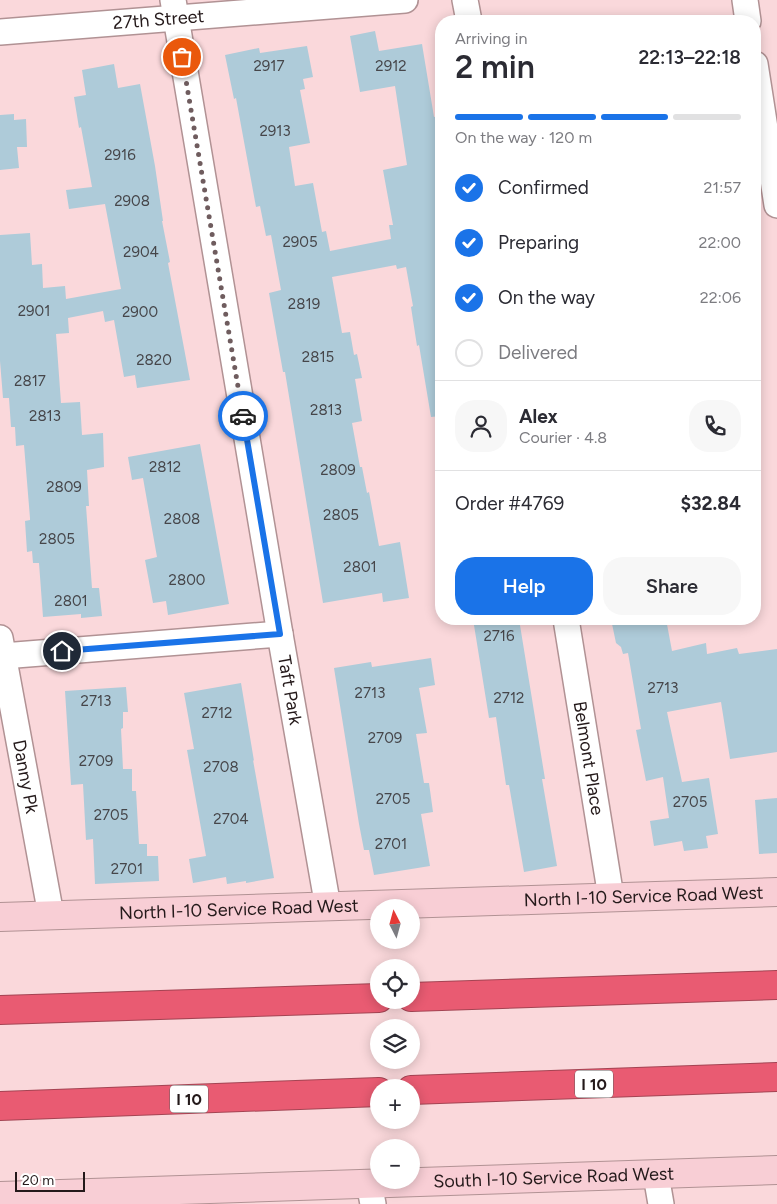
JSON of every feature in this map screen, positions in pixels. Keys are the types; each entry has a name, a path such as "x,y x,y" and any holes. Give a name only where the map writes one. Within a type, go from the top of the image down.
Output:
{"highway":[{"path":"420,997 777,985"},
{"path":"0,1010 370,998"},
{"name":"I 10","path":"420,1090 777,1077"},
{"name":"I 10","path":"0,1106 370,1092"}],"street":[{"name":"27th Street","path":"0,32 175,9 405,0"},
{"path":"465,0 468,15"},
{"path":"745,0 747,15"},
{"name":"Taft Park","path":"175,9 328,907"},
{"path":"761,102 777,205"},
{"name":"Belmont Place","path":"567,625 611,897"},
{"path":"2,647 280,634"},
{"name":"Danny Pk","path":"2,647 51,916"},
{"name":"North I-10 Service Road West","path":"0,917 777,892"},
{"name":"South I-10 Service Road West","path":"0,1196 105,1198 371,1194 656,1175 777,1170"},
{"path":"656,1175 661,1204"}],"building":[{"path":"375,31 379,51 422,44 435,117 435,417 431,417 419,345 417,346 411,307 413,306 406,267 397,269 396,265 332,277 342,333 350,332 354,355 357,354 362,378 355,379 362,421 352,423 360,467 362,467 367,493 369,492 379,546 400,542 409,598 383,602 382,593 323,603 285,372 283,372 269,293 281,290 271,235 266,236 260,206 256,207 236,98 234,99 225,55 259,48 260,53 307,46 313,77 303,79 305,89 300,90 310,143 289,147 295,186 313,183 322,232 326,231 330,251 391,239 389,225 393,225 383,170 407,165 395,86 360,92 350,36"},
{"path":"114,64 118,88 140,84 155,166 162,221 170,262 168,263 190,380 137,388 135,375 124,377 114,320 105,322 103,311 68,318 69,333 56,334 61,403 80,402 82,435 103,433 104,467 87,470 89,506 86,506 92,588 99,588 102,616 81,618 81,614 43,617 39,563 33,563 32,551 27,552 25,521 30,520 30,518 24,445 16,446 15,427 11,427 9,398 3,398 0,361 0,235 30,233 32,265 42,264 43,288 65,286 66,299 121,289 105,204 69,209 66,190 92,187 74,97 86,95 82,70"},
{"path":"14,114 14,120 26,119 27,147 17,147 19,168 0,170 0,115"},
{"path":"200,444 229,604 168,615 166,601 153,603 145,560 157,557 143,478 132,480 128,457"},
{"path":"474,625 520,625 545,779 542,779 557,866 524,872 509,785 506,785 496,717 489,718"},
{"path":"612,625 667,625 672,651 706,643 707,654 737,648 739,654 777,649 777,752 730,759 721,702 667,712 682,782 709,778 718,834 706,836 708,848 684,851 682,841 654,846 650,821 669,818 663,777 646,781 636,730 641,729 628,653 623,654 621,647 616,643"},
{"path":"431,658 435,685 419,688 427,733 416,734 424,783 429,783 433,812 421,814 430,866 374,875 369,850 364,850 334,668 371,662 372,667"},
{"path":"241,683 274,878 227,884 226,877 193,883 189,859 206,856 187,750 194,749 184,693"},
{"path":"126,687 128,712 123,712 123,728 121,729 123,769 132,769 132,791 136,791 139,844 147,844 147,856 158,856 159,881 95,884 93,839 86,840 83,784 71,785 65,691"},
{"path":"777,798 777,853 759,854 755,800"}],"way so far":[{"path":"182,57 243,416"}],"route":[{"path":"62,651 280,634 243,416"}]}
